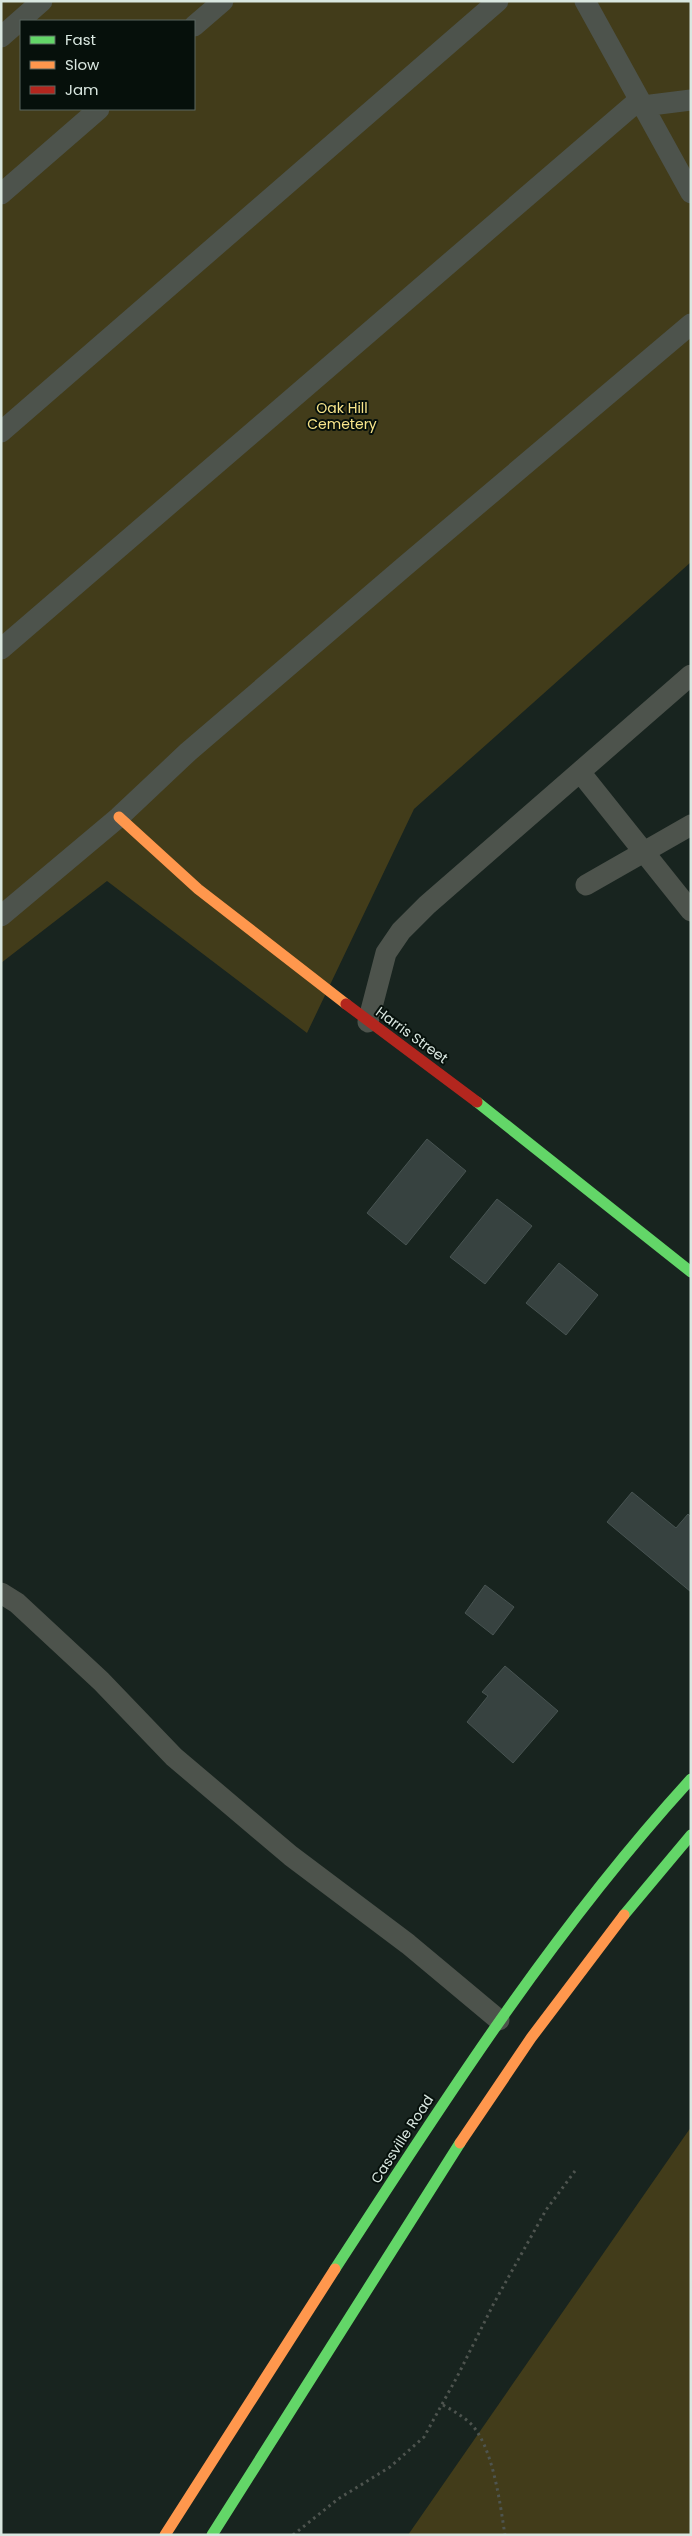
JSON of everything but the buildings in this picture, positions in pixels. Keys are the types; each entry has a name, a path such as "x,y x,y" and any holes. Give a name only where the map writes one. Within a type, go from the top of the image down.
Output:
{"main road":[{"name":"Harris Street","path":"119,817 164,862 368,1022 455,1085 691,1272"},
{"name":"Cassville Road","path":"165,2535 370,2215 498,2020 593,1893 691,1780"},
{"path":"212,2535 472,2125 531,2038 630,1907 691,1835"}],"lane":[{"path":"20,20 42,1"},
{"path":"195,25 223,1"},
{"path":"1,432 498,1"},
{"path":"585,1 691,193"},
{"path":"1,37 20,20"},
{"path":"1,649 641,103 691,100"},
{"path":"1,194 98,110"},
{"path":"1,916 119,817 203,739 691,324"},
{"path":"368,1022 386,953 401,931 691,675"},
{"path":"580,772 691,911"},
{"path":"586,885 691,825"},
{"path":"1,1593 17,1603 101,1681 180,1762 291,1856 408,1944 498,2020"}],"path":[{"path":"293,2535 338,2499 390,2467 424,2437 443,2405 546,2210 575,2171"},
{"path":"443,2405 471,2423 480,2439 495,2476 505,2535"}],"green space":[{"name":"Oak Hill Cemetery","path":"1,1 691,1 691,562 414,809 307,1033 107,881 1,963"},
{"path":"691,2127 691,2535 408,2535"}],"traffic: fast":[{"path":"477,1102 691,1272"},
{"path":"335,2269 460,2079 547,1955 641,1836 691,1779"},
{"path":"624,1915 691,1835"},
{"path":"212,2535 460,2143"}],"traffic: slow":[{"path":"119,817 198,889 346,1004"},
{"path":"460,2143 531,2038 624,1915"},
{"path":"165,2535 335,2269"}],"traffic: jam":[{"path":"346,1004 477,1102"}]}
